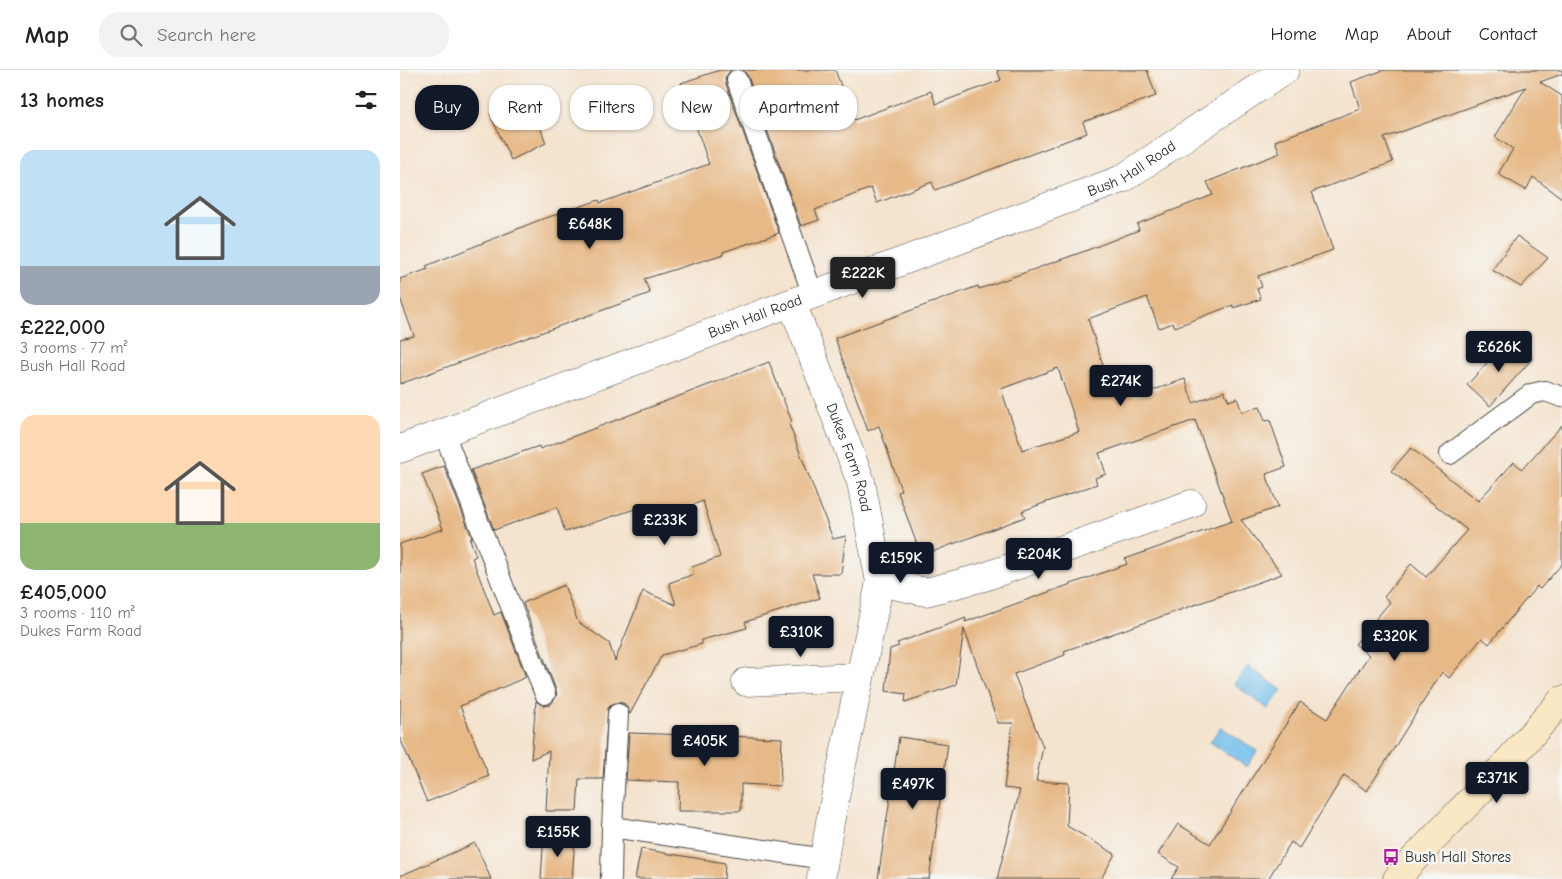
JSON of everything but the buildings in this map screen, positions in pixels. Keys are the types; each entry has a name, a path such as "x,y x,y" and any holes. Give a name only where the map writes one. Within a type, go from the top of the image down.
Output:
{"main road":[{"path":"1398,879 1562,700"}],"street":[{"name":"Bush Hall Road","path":"400,448 1122,179 1285,70"},
{"name":"Dukes Farm Road","path":"802,299 861,482 880,582 858,677 823,869"},
{"path":"880,582 926,592 984,577 1191,504"},
{"path":"746,682 858,677"}],"lane":[{"path":"737,80 802,299"},
{"path":"1450,454 1531,394 1545,391 1562,397"},
{"path":"444,433 544,694"},
{"path":"611,879 618,714"},
{"path":"612,826 823,869"}],"water":[{"path":"1248,666 1282,690 1268,709 1234,684"},
{"path":"1221,727 1257,751 1247,767 1210,742"}],"place":[{"name":"Bush Hall Stores","path":"1391,857"}]}
